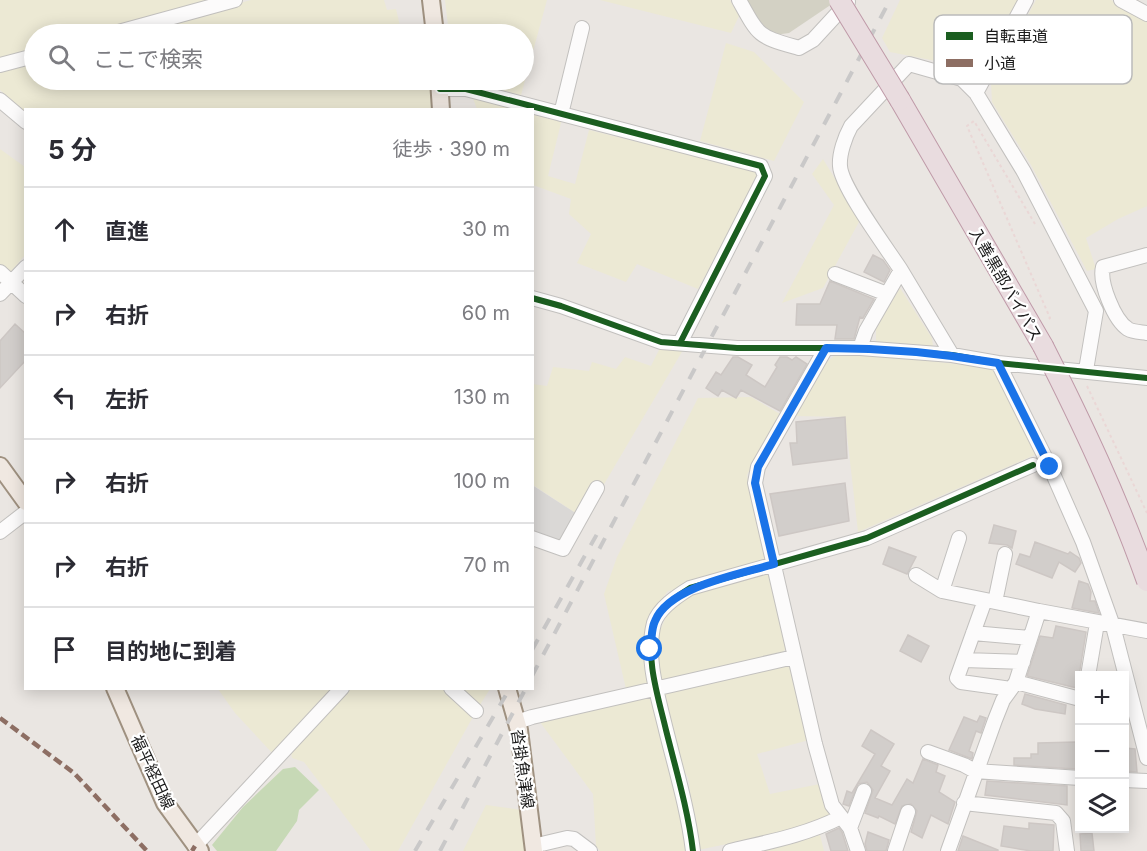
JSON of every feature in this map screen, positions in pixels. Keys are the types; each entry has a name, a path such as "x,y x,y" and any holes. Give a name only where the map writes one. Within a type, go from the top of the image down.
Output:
{"highway":[{"name":"入善黒部バイパス","path":"839,0 900,100 1042,346 1087,434 1126,521 1147,581"}],"main road":[{"path":"431,0 434,24"},
{"path":"440,90 441,108"},
{"path":"0,466 24,499"},
{"name":"福平経田線","path":"116,690 165,803 197,849"},
{"name":"沓掛魚津線","path":"508,690 517,722 533,849"}],"street":[{"path":"147,24 235,0"},
{"path":"739,0 754,27 765,38 799,48 813,39 850,0"},
{"path":"1018,15 1026,0"},
{"path":"1121,0 1147,14"},
{"path":"561,114 582,28"},
{"path":"0,65 24,59"},
{"path":"934,71 909,64 851,126 846,136 840,166 844,183 902,270 952,355"},
{"path":"967,84 976,93 1024,172 1096,310 1083,370"},
{"path":"976,93 981,84"},
{"path":"470,90 761,166 765,176 680,343"},
{"path":"0,100 24,120"},
{"path":"1147,255 1103,267 1101,273 1111,308 1129,330 1147,333"},
{"path":"0,294 24,269"},
{"path":"860,348 866,331 902,270"},
{"path":"0,272 24,294"},
{"path":"835,274 887,294"},
{"path":"534,299 660,342 737,348 860,348 952,355 998,363 1147,378"},
{"path":"826,348 758,467 755,483 814,744 832,805 846,823 858,851"},
{"path":"998,363 1055,478 1083,542 1113,626 1147,758"},
{"path":"693,851 686,808 656,688 650,649 655,620 671,600 690,588 867,538 1032,465"},
{"path":"534,539 563,549 597,488"},
{"path":"0,532 24,514"},
{"path":"942,591 959,538"},
{"path":"1005,555 990,601 973,633 957,678 961,682 1013,685 1075,698"},
{"path":"916,575 942,591 1147,631"},
{"path":"948,851 975,771 1003,700 1013,685 1023,662 1039,611"},
{"path":"1089,671 1097,623"},
{"path":"973,633 1030,638"},
{"path":"517,722 794,657"},
{"path":"964,660 1023,662"},
{"path":"197,849 340,690"},
{"path":"453,690 476,711"},
{"path":"928,752 975,771 1075,778"},
{"path":"1129,780 1147,781"},
{"path":"846,823 864,791"},
{"path":"964,803 1056,813 1063,821 1067,851"},
{"path":"895,851 908,812"},
{"path":"730,851 799,835 824,826 846,823"},
{"path":"533,849 567,838 574,839 590,851"}],"path":[{"path":"1037,227 974,121 967,126 1050,318 1042,324"},
{"path":"1083,370 1147,513"}],"shaded area":[{"path":"0,0 216,0 130,24 24,24 24,53 0,59"},
{"path":"251,0 384,0 387,10 396,9 400,24 163,24"},
{"path":"445,0 547,0 534,48 534,24 448,24"},
{"path":"600,0 730,0 739,16 731,33"},
{"path":"745,0 830,0 832,4 789,33 774,35 761,27"},
{"path":"900,0 1022,0 1013,15 934,15 934,61 890,52 882,38"},
{"path":"1036,0 1111,0 1147,20 1147,206 1118,219 1086,238 1096,269 1087,271 1031,165 992,102 991,84 1132,84 1132,15 1028,15"},
{"path":"726,43 754,52 804,102 774,161 700,141"},
{"path":"24,63 24,90 432,90 434,108 24,108 24,111 0,90 0,70"},
{"path":"500,90 522,90 521,95"},
{"path":"472,96 520,108 477,108"},
{"path":"534,112 562,119 548,176 575,184 589,130 755,171 757,180 698,289 637,264 626,282 577,263 591,234 569,214 571,199 534,185"},
{"path":"0,149 24,166 24,256 8,275 0,266"},
{"path":"823,159 860,220 823,288 782,303 834,205 812,174"},
{"path":"900,288 932,338 933,346 876,342 876,328"},
{"path":"661,346 683,350 603,486 577,514 534,486 534,384 547,386 553,367 589,371 592,362 616,369 625,357 651,366"},
{"path":"875,355 992,368 1037,454 858,532 845,417 795,416 827,362 834,356"},
{"path":"751,397 780,414 747,475 768,563 668,591 651,612 643,639 648,684 626,689 604,594 617,557 698,398"},
{"path":"534,486 577,514 562,544 534,533"},
{"path":"771,570 787,647 782,653 659,682 655,652 659,633 666,617 681,600 694,591"},
{"path":"792,664 809,740 757,754 770,794 820,784 832,816 814,826 698,850 688,777 678,764 661,692"},
{"path":"219,690 335,690 274,755 235,713"},
{"path":"348,690 446,690 474,715 398,851 371,851 304,762 292,758 291,752"},
{"path":"458,690 489,690 478,708"},
{"path":"653,694 688,851 600,851 596,846 593,794 540,722"},
{"path":"486,805 522,810 526,851 463,851"},
{"path":"820,835 824,851 751,851"}],"green space":[{"path":"295,767 319,790 299,810 297,821 276,851 217,851 212,845 243,807 283,769"}],"building":[{"path":"873,255 883,260 890,270 884,282 864,272"},
{"path":"830,281 874,299 863,318 860,317 854,339 835,339 837,325 796,325 797,304 820,304"},
{"path":"15,324 24,332 24,362 0,388 0,341"},
{"path":"733,357 738,357 752,365 746,375 765,387 780,357 792,360 796,357 807,364 780,411 741,390 736,398 722,390 718,396 706,388 716,372 721,375"},
{"path":"845,417 847,458 793,465 790,443 797,443 796,422"},
{"path":"845,483 849,521 779,536 770,494"},
{"path":"994,525 1016,531 1012,548 1007,545 989,543"},
{"path":"1035,542 1068,554 1070,552 1079,558 1081,563 1075,572 1059,562 1052,578 1016,564 1020,554 1030,557"},
{"path":"889,547 916,557 907,574 883,564"},
{"path":"1079,581 1088,584 1091,592 1090,601 1095,601 1099,613 1072,608"},
{"path":"1056,626 1086,632 1080,671 1075,671 1075,688 1027,676 1040,636 1053,638"},
{"path":"908,635 929,646 921,662 900,651"},
{"path":"1025,694 1066,705 1065,714 1035,709 1022,704"},
{"path":"980,716 986,718 981,733 976,731 969,751 973,753 972,759 949,750 964,717 977,722"},
{"path":"871,730 894,744 881,766 890,771 875,798 892,805 907,779 913,783 923,759 938,765 936,772 945,776 939,792 955,802 948,824 931,815 922,838 911,832 917,811 911,804 902,806 895,824 879,816 878,818 865,813 873,790 867,782 858,784 849,806 843,804 847,791 852,793 875,754 862,746"},
{"path":"1075,742 1075,769 1014,765 1014,758 1031,758 1031,754 1038,754 1038,743"},
{"path":"1129,748 1135,749 1137,772 1129,771"},
{"path":"987,781 1067,786 1067,805 985,795"},
{"path":"1029,823 1054,825 1053,851 1031,851 1001,846 1004,826 1029,829"},
{"path":"839,828 848,851 831,851 826,834"},
{"path":"868,832 889,840 886,851 867,851 865,844"},
{"path":"1092,833 1094,851 1081,851 1080,834"},
{"path":"963,836 998,850 998,851 958,851"}],"railway":[{"path":"534,672 890,0"},
{"path":"534,646 601,527"},
{"path":"415,851 509,690"},
{"path":"440,851 525,690"}],"marked path":[{"path":"0,718 74,773 147,851"},
{"path":"192,851 195,846"}],"cycle path":[{"path":"470,90 761,166 765,176 680,343"},
{"path":"534,299 661,342 737,348 860,348 952,355 998,363 1147,378"},
{"path":"693,851 685,805 656,690 652,663 654,623 664,607 690,588 867,538 1033,465"}],"route":[{"path":"650,649 655,620 671,600 690,588 774,564 755,483 755,474 826,348 860,348 952,355 998,363 1050,467"}]}
